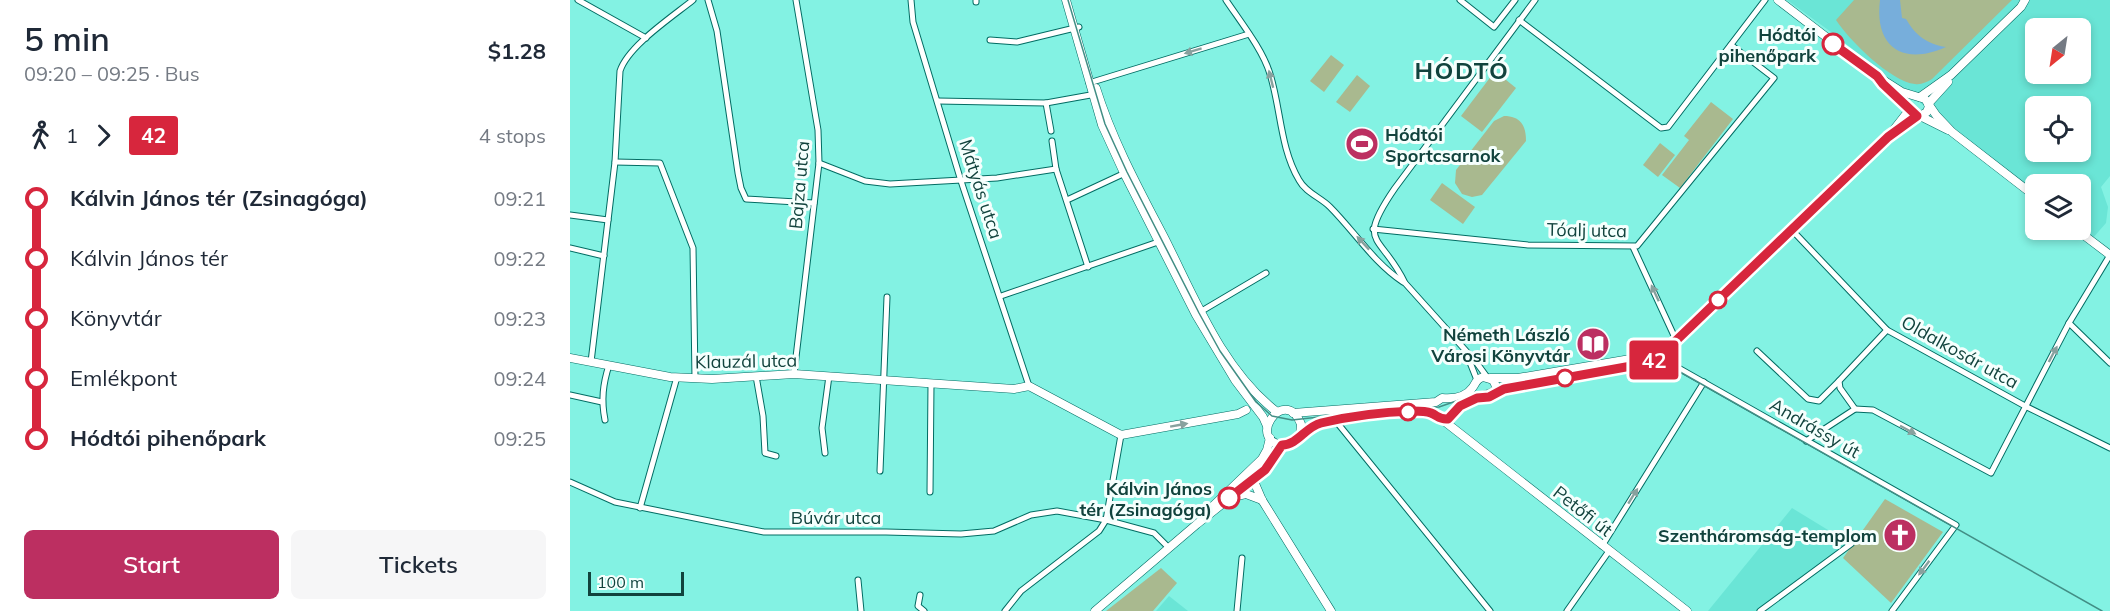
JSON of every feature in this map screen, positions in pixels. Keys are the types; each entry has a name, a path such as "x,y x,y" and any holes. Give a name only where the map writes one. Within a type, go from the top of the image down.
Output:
{"street":[{"path":"578,0 646,38"},
{"path":"591,362 615,162 620,71 623,62 646,38 693,0"},
{"path":"708,0 717,31 738,173 746,199 814,203"},
{"name":"Bajza utca","path":"794,374 819,163 818,130 796,0"},
{"name":"Mátyás utca","path":"911,0 913,22 961,181 1029,386"},
{"path":"1066,0 1095,95 1127,172 1198,313 1250,408 1263,417 1267,426 1270,438 1267,450 1254,468 1228,490 1197,524"},
{"path":"1071,0 1076,28"},
{"path":"1226,0 1249,34 1270,73 1282,135 1298,179 1306,190 1327,204 1388,272 1404,283 1495,383 1494,393"},
{"path":"1460,0 1494,27 1515,0"},
{"path":"1404,283 1399,271 1374,237 1373,229 1379,211 1535,0"},
{"path":"1519,20 1661,128 1668,128 1765,0"},
{"path":"1778,0 1877,76 1902,92 1925,99 1952,132 2025,188"},
{"path":"1888,137 1927,112 1928,105 1952,75 2015,13 2025,0"},
{"path":"990,40 1017,42 1076,28"},
{"path":"1091,83 1249,34"},
{"name":"Tóalj utca","path":"1373,229 1528,244 1637,246 1774,78 1731,45"},
{"path":"1270,438 1282,445 1293,443 1319,423 1350,417 1413,411 1429,412 1438,418 1448,419 1460,406 1489,397 1504,389 1648,363 1659,357 1888,137 1910,108 1910,102 1952,75"},
{"path":"1877,76 1919,116 1952,132"},
{"path":"938,101 1046,104 1095,95"},
{"path":"1046,104 1051,132"},
{"path":"1052,141 1056,169 1088,267"},
{"path":"615,162 660,163 693,248 695,378"},
{"path":"819,163 865,180 890,184 997,178 1056,169"},
{"path":"1067,200 1127,172"},
{"path":"570,215 608,220"},
{"name":"Oldalkosár utca","path":"1791,229 1887,330 2025,406 2108,447"},
{"path":"1000,296 1162,240"},
{"path":"1806,441 1855,409 1873,411 1990,473 2069,323 2110,255 2091,240"},
{"path":"1633,247 1676,340"},
{"path":"570,248 604,256"},
{"path":"1198,313 1266,273"},
{"path":"880,471 887,297"},
{"path":"1198,313 1260,399 1277,412"},
{"path":"2069,323 2110,363"},
{"path":"1757,351 1808,399 1819,401 1887,330"},
{"path":"1461,346 1472,364 1476,393 1482,398"},
{"path":"1267,426 1277,412 1293,413 1450,400 1463,395 1471,390 1476,382 1488,377 1518,378 1648,356 1659,357"},
{"name":"Andrássy út","path":"1659,357 1956,525 1892,611"},
{"name":"Klauzál utca","path":"570,358 677,377 794,374 1014,389 1029,386"},
{"path":"605,420 602,402 604,380 609,365"},
{"path":"756,376 763,416 765,453 776,456"},
{"path":"825,453 822,428 829,376"},
{"path":"640,508 677,377"},
{"path":"1839,381 1840,388 1855,409"},
{"path":"1566,611 1704,382"},
{"path":"930,492 931,384"},
{"path":"1029,386 1122,435 1238,414 1250,408"},
{"path":"570,396 602,402"},
{"path":"1450,400 1454,404 1454,422 1460,435"},
{"path":"1436,402 1433,409 1438,418"},
{"path":"1293,413 1301,424 1300,436"},
{"name":"Petőfi út","path":"1438,418 1687,611"},
{"path":"1335,420 1490,611"},
{"path":"1005,611 1021,591 1099,531 1106,520 1122,435"},
{"path":"2108,447 2110,440"},
{"path":"1095,611 1197,524 1265,470 1282,445"},
{"path":"1254,468 1253,479 1262,500 1331,611"},
{"name":"Búvár utca","path":"570,482 615,502 764,532 961,534 994,531 1031,515 1057,511 1106,520 1154,533 1169,548"},
{"path":"1229,498 1246,494 1262,500"},
{"path":"1760,611 1851,544"},
{"path":"1238,611 1242,558"},
{"path":"858,580 861,611"},
{"path":"920,595 918,606 924,611"}],"shaded area":[{"path":"1787,0 2110,0 2110,176 2101,187 2108,207 2106,223 2091,238 2091,174 2025,174 2025,186 1831,32"},
{"path":"1880,0 1900,0 1902,18 1906,19 1918,35 1933,44 1946,47 1917,54 1895,49 1887,41 1882,30 1879,17"},
{"path":"1792,508 1851,544 1760,611 1708,611"},
{"path":"1169,596 1188,611 1156,611"}],"green space":[{"path":"1854,0 2012,0 1932,79 1917,84 1894,76 1883,68 1860,48 1836,20"},
{"path":"1331,55 1344,65 1324,92 1310,81"},
{"path":"1495,71 1516,88 1482,132 1461,116"},
{"path":"1357,75 1370,86 1350,112 1336,102"},
{"path":"1711,102 1733,119 1680,188 1662,175 1689,140 1684,136"},
{"path":"1510,116 1521,122 1525,130 1526,141 1482,195 1472,197 1462,194 1455,183 1456,170 1494,121"},
{"path":"1660,143 1675,155 1658,177 1643,165"},
{"path":"1442,183 1475,207 1463,224 1430,200"},
{"path":"1885,499 1943,532 1891,603 1843,558"},
{"path":"1161,568 1177,583 1153,611 1106,611"}],"tram line":[{"path":"1068,0 1105,124 1127,172 1220,351 1256,402 1272,416 1292,420 1392,409 1439,407 1508,383 1659,360 2102,611"}],"bus line":[{"name":"42","path":"1229,498 1265,470 1282,445 1293,443 1309,428 1319,423 1350,417 1413,411 1429,412 1444,420 1451,418 1460,406 1477,398 1492,396 1504,389 1648,363 1659,357 1888,137 1917,116 1877,76 1833,44"}],"place":[{"name":"Hódtói pihenőpark","path":"1833,44"},
{"name":"Hódtói Sportcsarnok","path":"1362,144"},
{"name":"Németh László Városi Könyvtár","path":"1593,344"},
{"name":"Kálvin János tér (Zsinagóga)","path":"1229,498"},
{"name":"Szentháromság-templom","path":"1900,535"}],"district":[{"name":"HÓDTÓ","path":"1462,70"}]}
